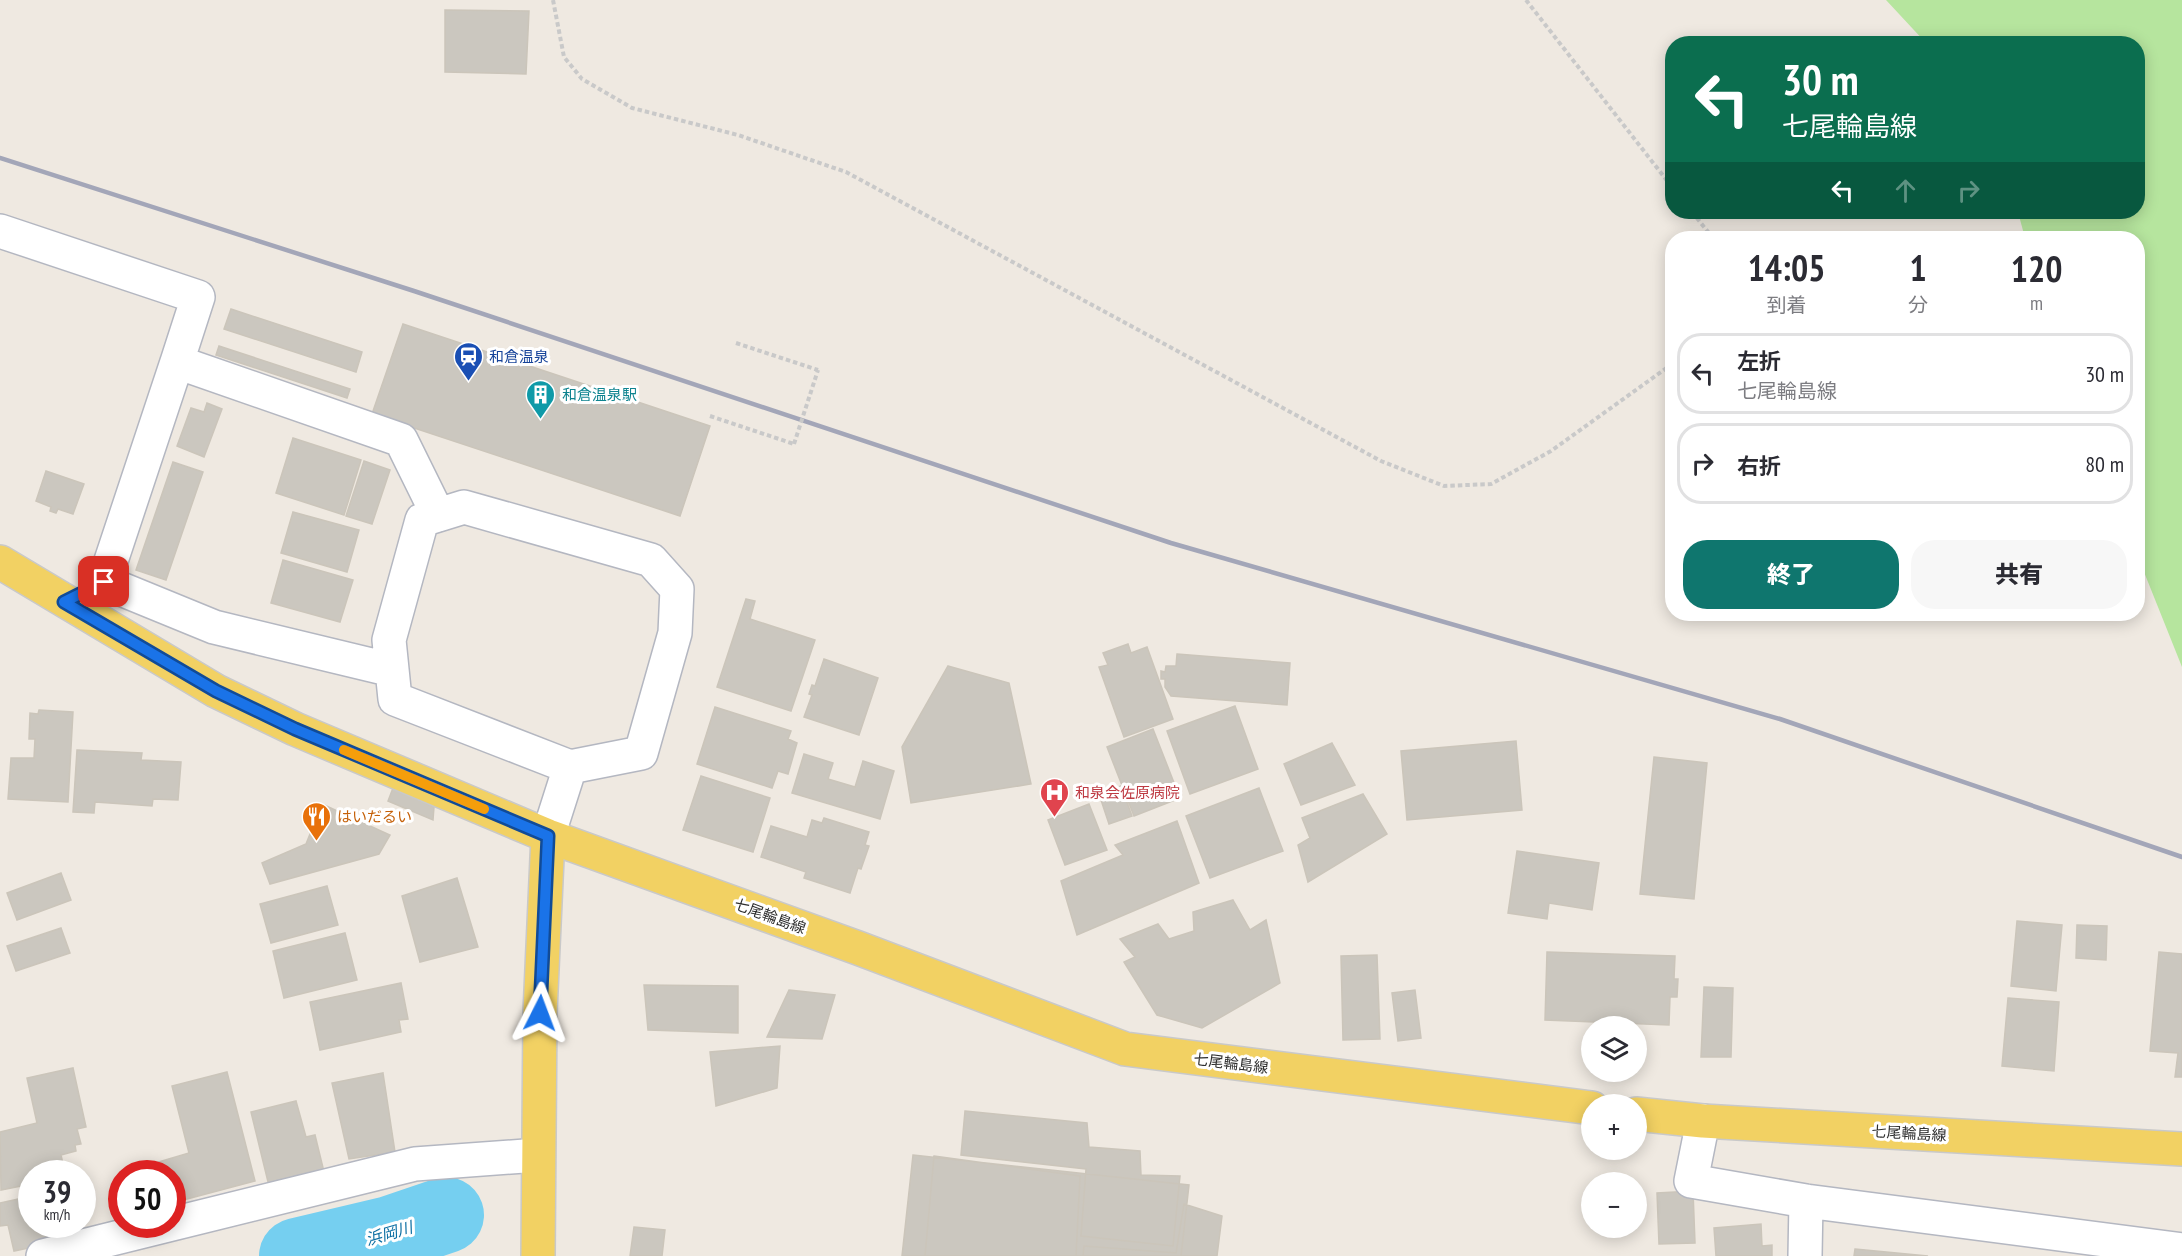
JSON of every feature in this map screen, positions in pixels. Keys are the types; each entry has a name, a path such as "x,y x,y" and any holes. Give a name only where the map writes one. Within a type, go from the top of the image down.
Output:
{"main road":[{"name":"七尾輪島線","path":"0,562 216,691 295,729 548,836 858,948 1125,1049 1581,1107"},
{"path":"538,1256 540,1013 548,836"},
{"name":"七尾輪島線","path":"1647,1115 1703,1121 2182,1149"}],"street":[{"path":"0,231 198,297 104,582 64,602"},
{"path":"177,363 401,440 438,515"},
{"path":"464,507 651,560 677,589 675,633 641,753 570,767 394,699 392,670 389,640 422,520 464,507"},
{"path":"104,582 214,627 392,670"},
{"path":"548,836 570,767"},
{"path":"1703,1121 1691,1180 1806,1201 2182,1250"},
{"path":"186,1221 415,1164 538,1155"},
{"path":"1805,1256 1806,1201"},
{"path":"43,1256 116,1238"}],"path":[{"path":"553,0 564,57 582,79 633,108 738,135 846,172 1380,461 1444,486 1491,484 1551,451 1665,369"},
{"path":"1526,0 1665,178"},
{"path":"1698,219 1707,231"},
{"path":"710,416 794,444 818,370 736,343"}],"green space":[{"path":"1886,0 2182,0 2182,667 2145,574 2145,231 2023,231 2020,219 2145,219 2145,36 1919,36"}],"building":[{"path":"445,10 529,11 526,74 445,72"},
{"path":"231,309 362,352 356,372 224,329"},
{"name":"和倉温泉駅","path":"403,324 710,426 680,516 372,414"},
{"path":"219,346 350,389 347,398 216,355"},
{"path":"207,403 222,409 204,457 177,446 191,408 204,412"},
{"path":"293,438 361,460 344,515 276,493"},
{"path":"364,461 390,470 372,524 346,516"},
{"path":"173,462 203,472 166,580 136,570"},
{"path":"46,471 84,484 73,514 58,509 56,513 50,511 51,507 36,501"},
{"path":"293,512 359,530 347,572 281,553"},
{"path":"283,560 353,580 340,622 271,603"},
{"path":"746,599 755,601 750,619 815,640 791,711 717,687"},
{"path":"1128,644 1131,653 1147,647 1173,719 1124,737 1099,667 1108,665 1103,653"},
{"path":"1177,654 1290,663 1287,705 1171,696 1165,687 1165,679 1161,679 1161,671 1165,672 1166,666 1176,666"},
{"path":"824,659 878,678 859,735 804,717 812,695 809,694 812,685 815,686"},
{"path":"948,666 1009,683 1031,784 911,803 902,747"},
{"path":"1235,706 1258,769 1190,794 1167,731"},
{"path":"715,707 791,731 788,739 797,743 788,774 778,771 772,788 697,764"},
{"path":"39,710 73,712 68,802 8,799 11,758 34,758 35,739 29,739 30,713 38,714"},
{"path":"1153,729 1180,798 1134,816 1107,747"},
{"path":"1516,741 1522,810 1407,820 1401,751"},
{"path":"1332,743 1355,785 1301,805 1284,764"},
{"path":"77,750 142,753 141,760 181,762 178,800 153,799 152,806 95,802 94,813 73,812"},
{"path":"804,754 833,763 828,779 855,787 863,761 894,771 880,819 792,793"},
{"path":"1654,757 1707,763 1694,899 1640,894"},
{"path":"701,776 770,798 753,852 683,830"},
{"path":"1121,786 1132,816 1109,824 1099,794"},
{"path":"393,788 434,807 433,820 388,801"},
{"path":"1259,788 1283,851 1210,878 1186,816"},
{"path":"1363,794 1387,834 1308,882 1298,845 1310,838 1302,818"},
{"path":"322,804 390,835 379,854 270,884 262,863 306,844"},
{"path":"1089,804 1107,850 1065,865 1048,820"},
{"path":"824,818 869,832 865,845 869,846 861,869 858,868 850,893 804,878 806,872 761,857 771,826 807,837 812,820 822,823"},
{"path":"1177,821 1199,883 1077,935 1061,881 1123,855 1115,845"},
{"path":"1517,851 1599,863 1592,910 1549,903 1547,919 1508,913"},
{"path":"61,873 71,900 17,920 7,893"},
{"path":"457,878 478,947 420,962 402,896"},
{"path":"327,886 338,925 271,943 260,904"},
{"path":"1233,900 1250,930 1266,920 1280,983 1202,1028 1157,1015 1124,962 1135,957 1120,939 1158,924 1169,939 1194,931 1193,912"},
{"path":"2017,921 2062,925 2056,991 2011,986"},
{"path":"2077,925 2107,926 2106,960 2076,958"},
{"path":"61,928 70,953 16,971 7,946"},
{"path":"345,933 357,980 284,998 273,951"},
{"path":"1547,952 1675,956 1674,979 1678,979 1677,997 1670,997 1669,1025 1647,1024 1647,1016 1581,1016 1581,1021 1545,1020"},
{"path":"2159,952 2182,954 2182,1077 2175,1077 2178,1053 2150,1051"},
{"path":"1377,955 1380,1039 1343,1040 1341,956"},
{"path":"401,983 408,1019 399,1020 401,1032 320,1050 310,1002"},
{"path":"644,985 738,986 738,1033 648,1030"},
{"path":"1704,987 1733,988 1731,1057 1701,1057"},
{"path":"789,990 835,995 822,1039 767,1037"},
{"path":"1415,990 1421,1038 1398,1041 1392,993"},
{"path":"2008,998 2059,1002 2054,1071 2002,1066"},
{"path":"780,1046 777,1088 716,1106 710,1052"},
{"path":"73,1068 86,1127 77,1129 81,1144 75,1145 76,1151 61,1155 62,1160 18,1160 18,1187 1,1190 0,1132 37,1123 27,1078"},
{"path":"227,1072 255,1181 186,1199 186,1160 165,1160 189,1153 172,1086"},
{"path":"383,1073 395,1152 349,1159 332,1083"},
{"path":"296,1101 306,1137 315,1135 325,1176 270,1190 251,1112"},
{"path":"965,1111 1087,1123 1089,1147 1140,1151 1141,1175 1180,1176 1173,1246 1081,1236 1086,1169 961,1155"},
{"path":"913,1155 1189,1185 1181,1256 902,1256"},
{"path":"934,1156 1080,1176 1076,1256 925,1256"},
{"path":"1693,1191 1695,1243 1659,1244 1657,1193"},
{"path":"18,1199 18,1238 76,1238 14,1251 8,1225 0,1226 0,1203"},
{"path":"1184,1204 1222,1216 1217,1256 1083,1256 1084,1246 1176,1253"},
{"path":"1761,1224 1762,1246 1772,1245 1772,1256 1716,1256 1714,1228"},
{"path":"634,1227 665,1230 662,1256 630,1256"},
{"path":"1855,1249 1928,1256 1854,1256"}],"waterway":[{"name":"浜岡川","path":"297,1256 390,1234 446,1215"}],"railway":[{"path":"0,158 414,291 1171,543 1780,719 2182,857"}],"slow traffic":[{"path":"344,750 484,809"}],"place":[{"name":"和倉温泉","path":"468,382"},
{"name":"和倉温泉駅","path":"541,420"},
{"name":"和泉会佐原病院","path":"1054,818"},
{"name":"はいだるい","path":"316,842"}],"route":[{"path":"104,582 64,602 216,691 295,729 548,836 540,1013"}]}
